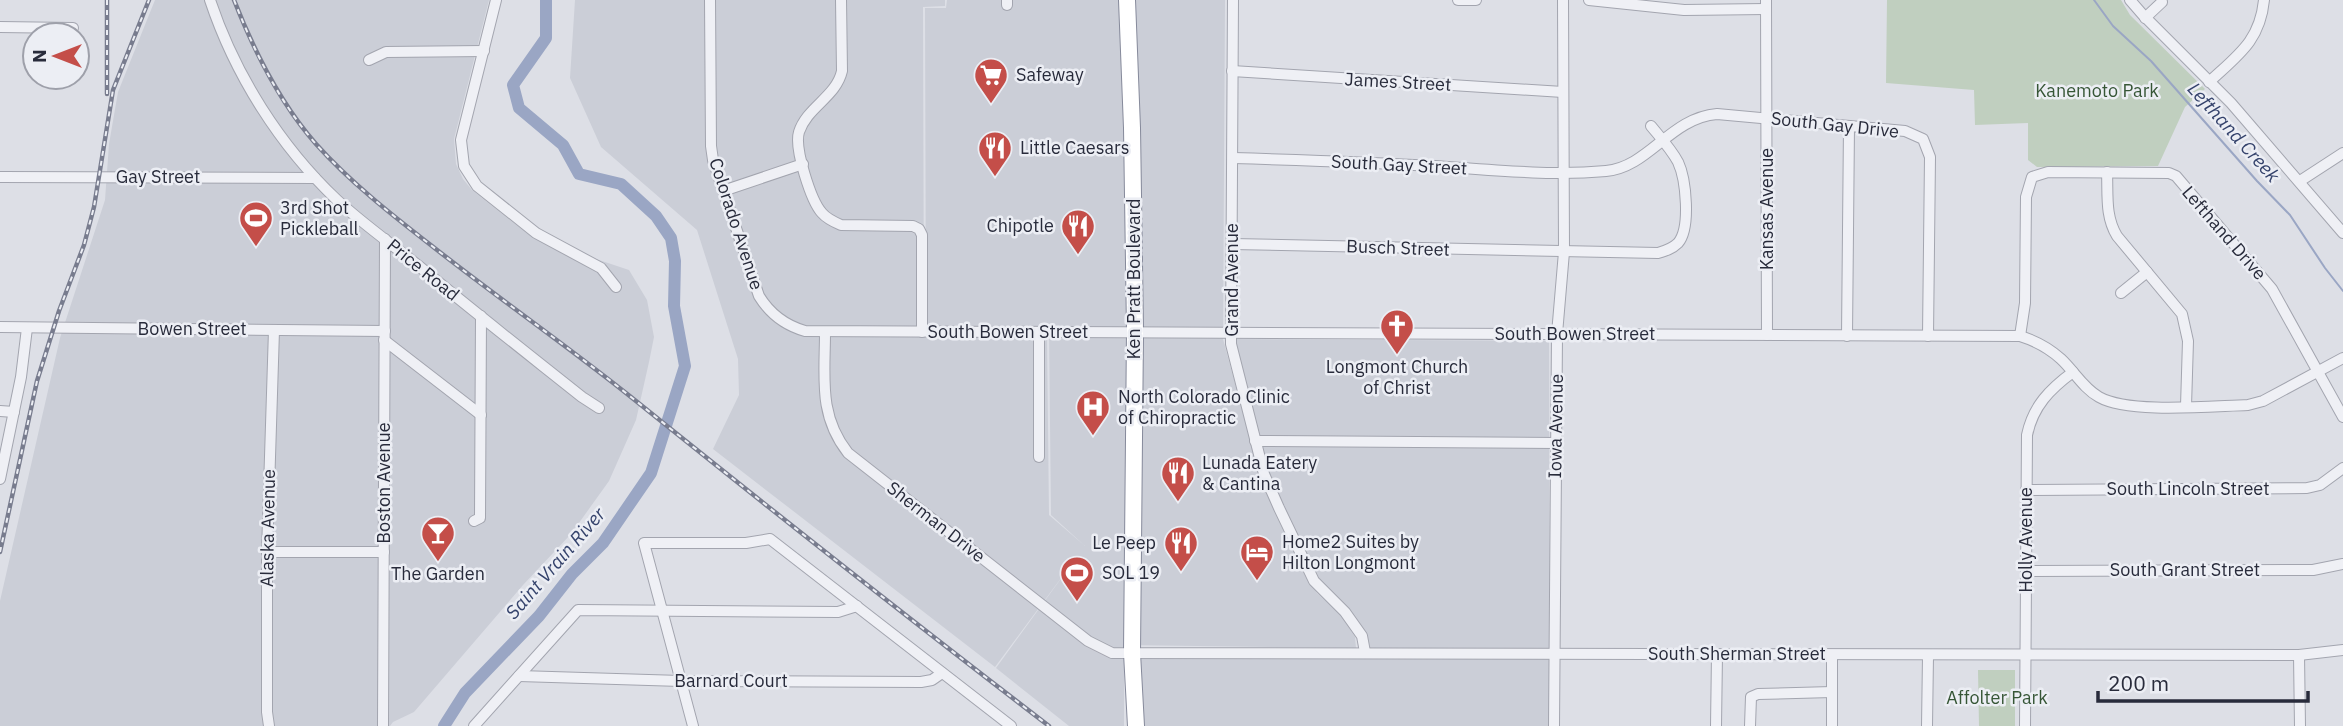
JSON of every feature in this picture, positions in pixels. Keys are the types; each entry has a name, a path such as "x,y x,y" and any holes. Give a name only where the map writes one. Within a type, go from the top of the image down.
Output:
{"highway":[{"name":"Ken Pratt Boulevard","path":"1127,0 1135,331 1132,653 1136,726"}],"street":[{"name":"Price Road","path":"210,0 228,45 263,110 315,178 385,239 599,408"},
{"path":"496,0 461,140 462,162 477,186 536,233 601,268 616,287"},
{"name":"Colorado Avenue","path":"710,0 711,146 723,191 759,296 776,317"},
{"path":"841,0 840,81 804,122 800,132 799,150 816,204 830,220 841,225 913,226 919,229 922,235 922,331"},
{"name":"Grand Avenue","path":"1233,0 1231,332 1236,367 1264,474 1314,582 1346,612 1362,636 1365,652"},
{"path":"1458,0 1476,0"},
{"name":"Iowa Avenue","path":"1554,726 1557,334 1564,252 1563,0"},
{"path":"1589,0 1684,10 1766,5"},
{"path":"2130,0 2300,181 2343,233"},
{"path":"2209,82 2252,40 2263,16 2264,0"},
{"path":"2145,18 2162,2"},
{"name":"Kansas Avenue","path":"1766,5 1767,335"},
{"path":"0,27 21,27"},
{"path":"369,60 386,52 484,51"},
{"name":"James Street","path":"1232,71 1563,92"},
{"name":"South Gay Drive","path":"1564,172 1608,171 1623,167 1636,161 1662,139 1696,118 1706,115 1905,131 1923,139 1928,148 1928,336"},
{"name":"Busch Street","path":"1232,244 1658,253 1676,245 1685,228 1685,188 1676,159 1651,126"},
{"path":"1847,336 1849,126"},
{"path":"2300,181 2343,153"},
{"name":"South Gay Street","path":"1233,158 1564,172"},
{"path":"723,191 803,164"},
{"name":"Lefthand Drive","path":"2020,336 2025,303 2026,197 2032,177 2049,172 2165,172 2176,176 2272,289 2343,417"},
{"path":"2107,172 2108,214 2111,226 2182,314 2186,325 2186,406"},
{"name":"Gay Street","path":"0,177 315,178"},
{"name":"Boston Avenue","path":"383,726 385,239"},
{"path":"2121,293 2147,272"},
{"path":"474,521 480,518 481,316"},
{"name":"South Bowen Street","path":"776,317 804,331 825,332 2020,336 2048,348 2085,386 2109,401 2138,406 2248,405 2263,401 2343,358"},
{"name":"Bowen Street","path":"0,327 274,330 385,335"},
{"path":"0,479 27,328"},
{"name":"Alaska Avenue","path":"269,726 267,552 274,330"},
{"name":"Sherman Drive","path":"825,332 826,411 838,440 848,453 1088,641 1112,653 1132,653"},
{"path":"1039,332 1039,457"},
{"path":"385,335 481,415"},
{"name":"Holly Avenue","path":"2025,726 2026,490 2029,423 2043,397 2073,372"},
{"path":"0,411 14,412"},
{"path":"1255,441 1556,443"},
{"name":"South Lincoln Street","path":"2026,490 2307,488 2320,485 2343,468"},
{"path":"694,726 644,543 746,542 770,539 1011,726"},
{"path":"267,552 384,552"},
{"name":"South Grant Street","path":"2026,571 2313,570 2343,564"},
{"path":"474,726 578,610 838,612 857,606"},
{"name":"South Sherman Street","path":"1132,653 1928,656 2299,655 2343,650"},
{"path":"1716,726 1717,654"},
{"path":"1832,655 1832,726"},
{"path":"2299,655 2300,726"},
{"path":"1927,726 1928,656"},
{"name":"Barnard Court","path":"519,676 681,681 921,681 932,680 942,673"},
{"path":"1750,726 1751,697 1758,694 1832,692"}],"shaded area":[{"path":"155,0 489,0 454,139 456,164 463,179 472,190 533,238 629,270 647,300 654,337 649,362 636,420 609,481 571,534 523,585 414,712 390,726 0,726 0,601 60,338 105,200 109,144 118,92"},
{"path":"575,0 945,0 945,6 923,7 924,335 1047,335 1049,515 1085,546 1051,515 1049,329 926,328 925,8 946,8 947,0 1225,0 1223,339 1260,476 1310,583 1342,616 1355,637 1356,648 1124,645 1124,726 1069,726 996,668 1073,562 995,667 713,449 739,395 738,359 697,230 601,147 570,78"},
{"path":"1235,339 1549,341 1550,726 1144,726 1138,658 1372,659 1367,634 1350,611 1317,577 1267,473"}],"green space":[{"name":"Kanemoto Park","path":"1887,0 2121,0 2130,15 2205,89 2185,107 2158,166 2037,167 2028,160 2028,123 1975,125 1974,90 1886,83"},
{"name":"Affolter Park","path":"1978,670 2015,670 2015,726 1979,726"}],"waterway":[{"name":"Saint Vrain River","path":"444,726 465,693 539,616 572,574 603,543 651,473 685,366 674,306 675,261 671,238 656,216 621,184 579,174 563,145 519,108 513,85 546,38 546,0"},
{"name":"Lefthand Creek","path":"2094,0 2113,26 2151,61 2290,215 2343,291"}],"railway":[{"path":"107,0 107,94"},
{"path":"0,552 37,381 84,245 94,207 113,90 149,0"},
{"path":"234,0 259,57 290,111 316,144 357,185 1049,726"}],"place":[{"name":"Safeway","path":"991,105"},
{"name":"Little Caesars","path":"995,178"},
{"name":"3rd Shot Pickleball","path":"256,248"},
{"name":"Chipotle","path":"1078,256"},
{"name":"Longmont Church of Christ","path":"1397,356"},
{"name":"North Colorado Clinic of Chiropractic","path":"1093,437"},
{"name":"Lunada Eatery & Cantina","path":"1178,503"},
{"name":"The Garden","path":"438,563"},
{"name":"Le Peep","path":"1181,573"},
{"name":"Home2 Suites by Hilton Longmont","path":"1257,582"},
{"name":"SOL 19","path":"1077,603"}]}
